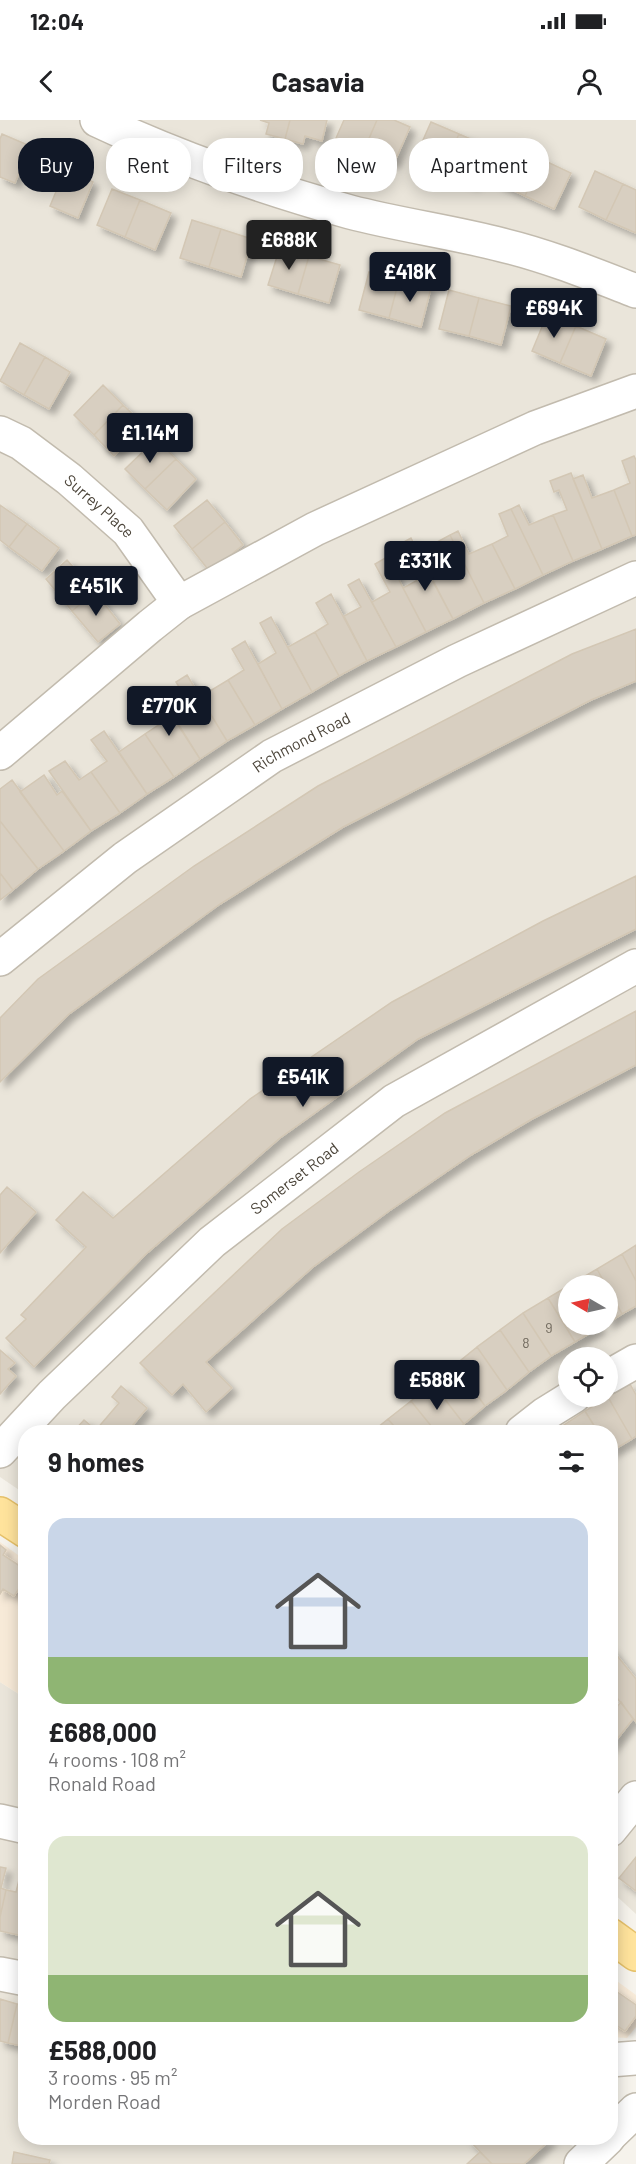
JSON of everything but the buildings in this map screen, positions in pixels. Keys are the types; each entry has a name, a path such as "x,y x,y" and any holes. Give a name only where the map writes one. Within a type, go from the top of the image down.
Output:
{"main road":[{"path":"0,1514 18,1526"},
{"path":"618,1941 636,1954"}],"street":[{"path":"97,120 238,177 352,212 504,245 564,263 636,291"},
{"path":"0,753 179,603 315,529 535,428 636,391"},
{"name":"Surrey Place","path":"0,433 21,443 69,479 128,531 179,603"},
{"name":"Richmond Road","path":"0,959 125,858 272,756 457,661 636,578"},
{"name":"Somerset Road","path":"24,1425 52,1395 212,1242 394,1101 636,966"},
{"path":"618,1371 636,1361"},
{"path":"531,1425 558,1406"},
{"name":"Somerset Road","path":"0,1451 18,1432"},
{"path":"618,1820 636,1798"},
{"path":"0,1821 18,1825"},
{"path":"0,1974 18,1977"},
{"path":"618,2059 636,2058"},
{"path":"618,2129 636,2110"}],"shaded area":[{"path":"0,120 636,120 636,1914 618,1897 618,1425 18,1425 18,1489 0,1477"},
{"path":"0,1542 18,1555 18,1694 0,1682"},
{"path":"0,1682 18,1694 18,2145 571,2145 591,2164 0,2164"},
{"path":"618,1982 636,1995 636,2027 627,2038 618,2037"}]}
